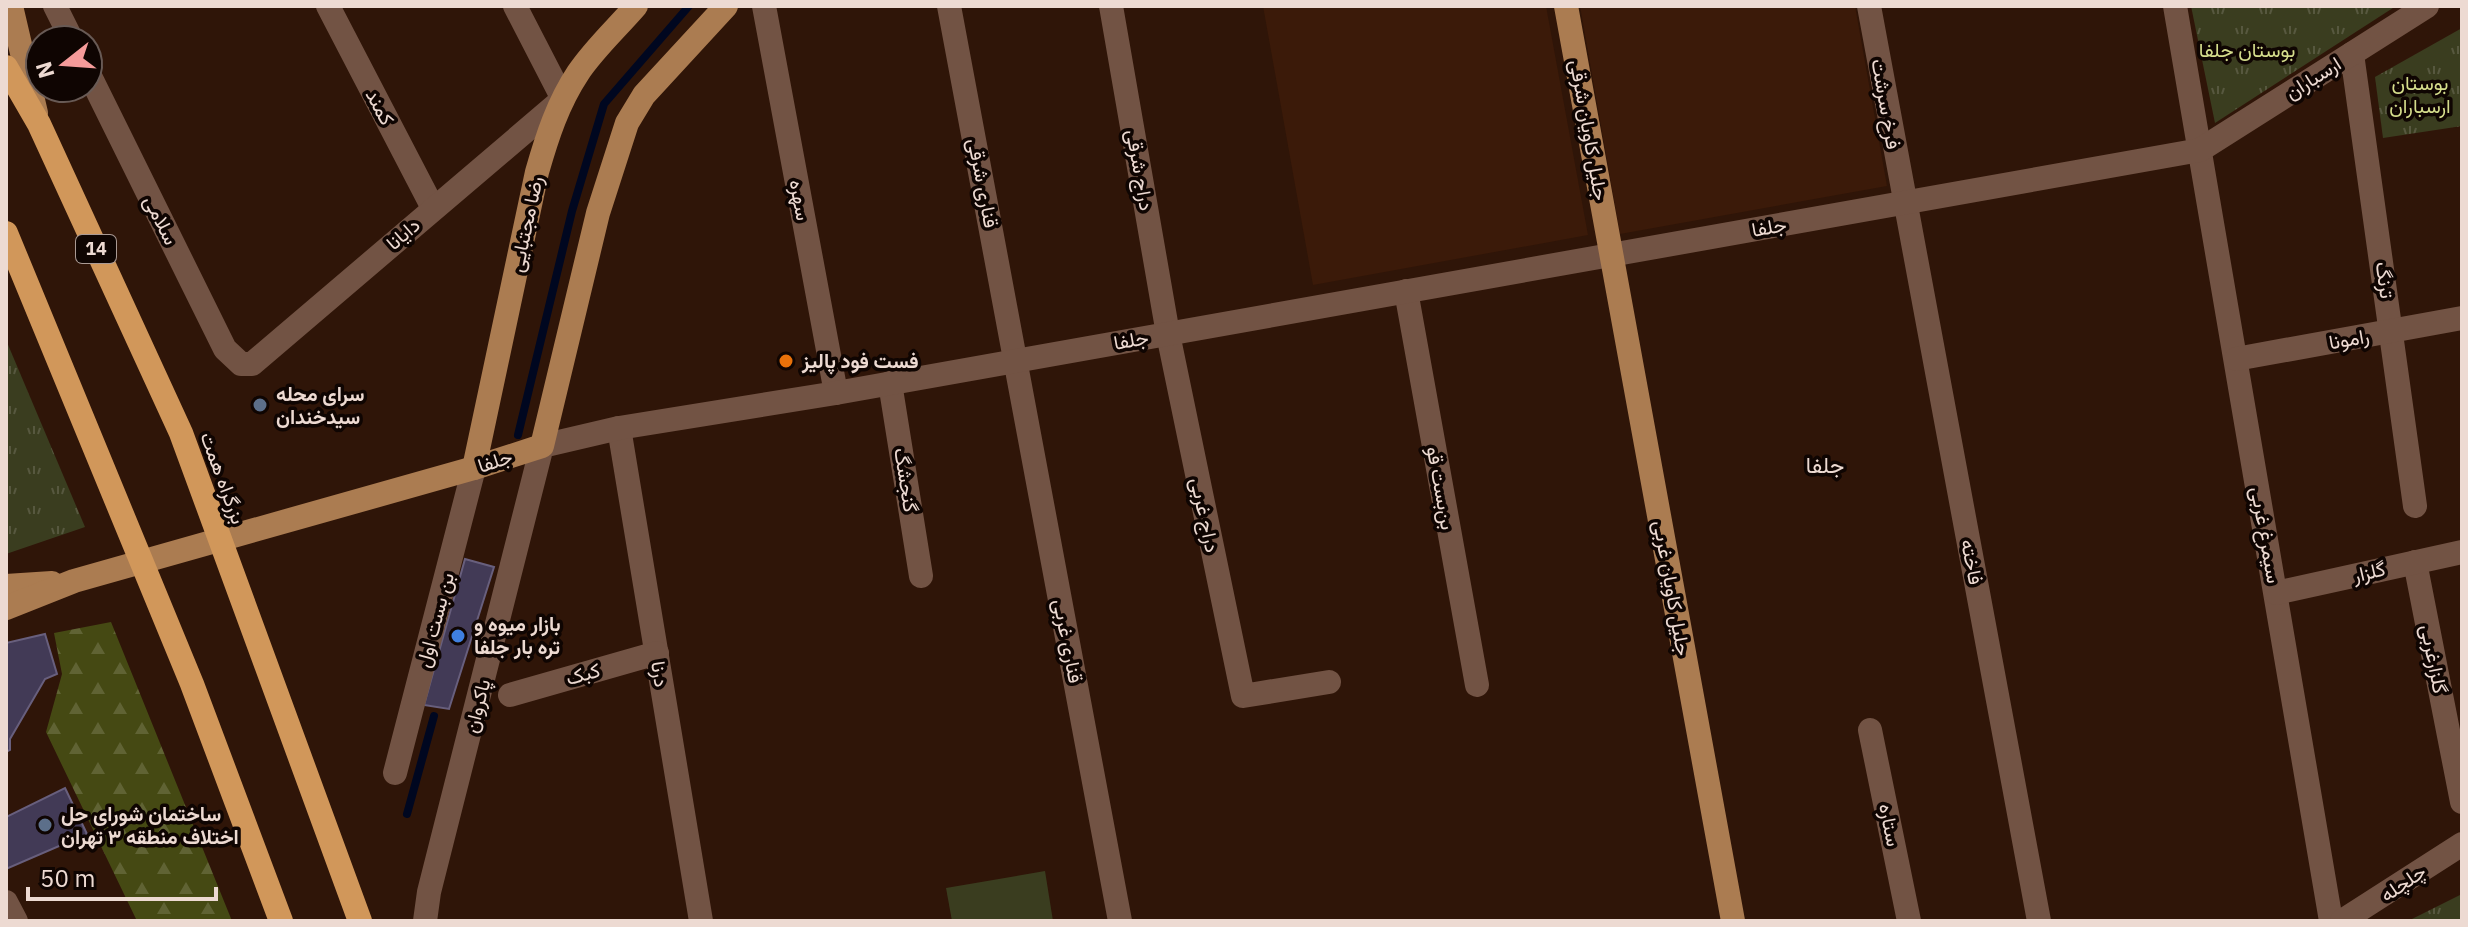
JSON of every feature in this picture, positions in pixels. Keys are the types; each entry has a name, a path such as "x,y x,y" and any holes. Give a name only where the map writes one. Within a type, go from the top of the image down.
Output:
{"highway":[{"name":"بزرگراه همت","path":"6,67 39,124 181,433 360,921"},
{"path":"6,234 192,684 281,921"}],"main road":[{"path":"11,6 39,124"},
{"name":"رضا مجتبایی","path":"474,468 546,140 563,99 580,70 636,6"},
{"path":"542,446 598,213 627,123 644,95 726,6"},
{"name":"جلیل کاویان شرقی","path":"1566,6 1612,255"},
{"name":"جلیل کاویان غربی","path":"1612,255 1733,921"},
{"name":"جلفا","path":"74,581 542,446"},
{"path":"6,586 74,581"},
{"path":"6,608 74,581"}],"street":[{"path":"55,6 64,24"},
{"name":"کمند","path":"328,6 433,208"},
{"path":"515,6 563,99"},
{"name":"سهره","path":"764,6 836,393"},
{"name":"قناری شرقی","path":"949,6 1016,361"},
{"name":"دراج شرقی","path":"1111,6 1168,334"},
{"name":"فرخ سرشت","path":"1869,6 1904,203"},
{"name":"سیمرغ غربی","path":"2175,6 2331,921"},
{"name":"ارسباران","path":"2200,150 2427,6"},
{"name":"ترنگ","path":"2352,54 2415,506"},
{"name":"دایانا","path":"241,364 252,364 262,358 563,99"},
{"name":"سلامی","path":"104,104 225,349 241,364"},
{"name":"جلفا","path":"542,446 619,428 836,393 2200,150"},
{"name":"فاخته","path":"1904,203 2039,921"},
{"name":"بن‌بست قو","path":"1406,291 1477,685"},
{"name":"رامونا","path":"2236,359 2462,318"},
{"name":"دراج غربی","path":"1168,334 1243,696 1329,682"},
{"name":"قناری غربی","path":"1016,361 1120,921"},
{"name":"گنجشگ","path":"890,383 921,576"},
{"name":"درنا","path":"619,428 701,921"},
{"name":"پاکروان","path":"425,921 429,892 542,446"},
{"name":"بن بست اول","path":"395,773 474,468"},
{"name":"گلزار","path":"2276,593 2462,552"},
{"name":"گلزارغربی","path":"2415,562 2462,802"},
{"name":"کبک","path":"510,695 657,653"},
{"name":"ستاره","path":"1870,730 1909,921"},
{"name":"چلچله","path":"2342,921 2462,844"},
{"path":"6,902 16,921"}],"shaded area":[{"path":"1263,6 1546,6 1588,235 1313,285"},
{"path":"1580,6 1855,6 1887,186 1620,234"}],"green space":[{"name":"بوستان جلفا","path":"2191,6 2396,6 2215,123"},
{"name":"بوستان ارسباران","path":"2462,28 2462,126 2383,138 2375,77"},
{"path":"6,340 85,527 6,554"},
{"path":"111,622 232,921 137,921 46,732 62,674 54,633"},
{"path":"1045,871 1053,921 952,921 946,888"},
{"path":"2462,894 2462,921 2408,921"}],"building":[{"name":"بازار میوه و تره بار جلفا","path":"465,559 494,567 449,709 424,705"},
{"path":"45,634 57,674 45,679 10,739 10,750 6,752 6,643"},
{"name":"ساختمان شورای حل اختلاف منطقه ۳ تهران","path":"65,788 87,834 6,869 6,817"}],"waterway":[{"path":"518,435 572,211 604,104 689,6"},
{"path":"407,814 434,716"}],"place":[{"name":"فست فود پالیز","path":"786,361"},
{"name":"سرای محله سیدخندان","path":"260,405"},
{"name":"بازار میوه و تره بار جلفا","path":"458,636"},
{"name":"ساختمان شورای حل اختلاف منطقه ۳ تهران","path":"45,825"}],"district":[{"name":"جلفا","path":"1825,465"}]}
